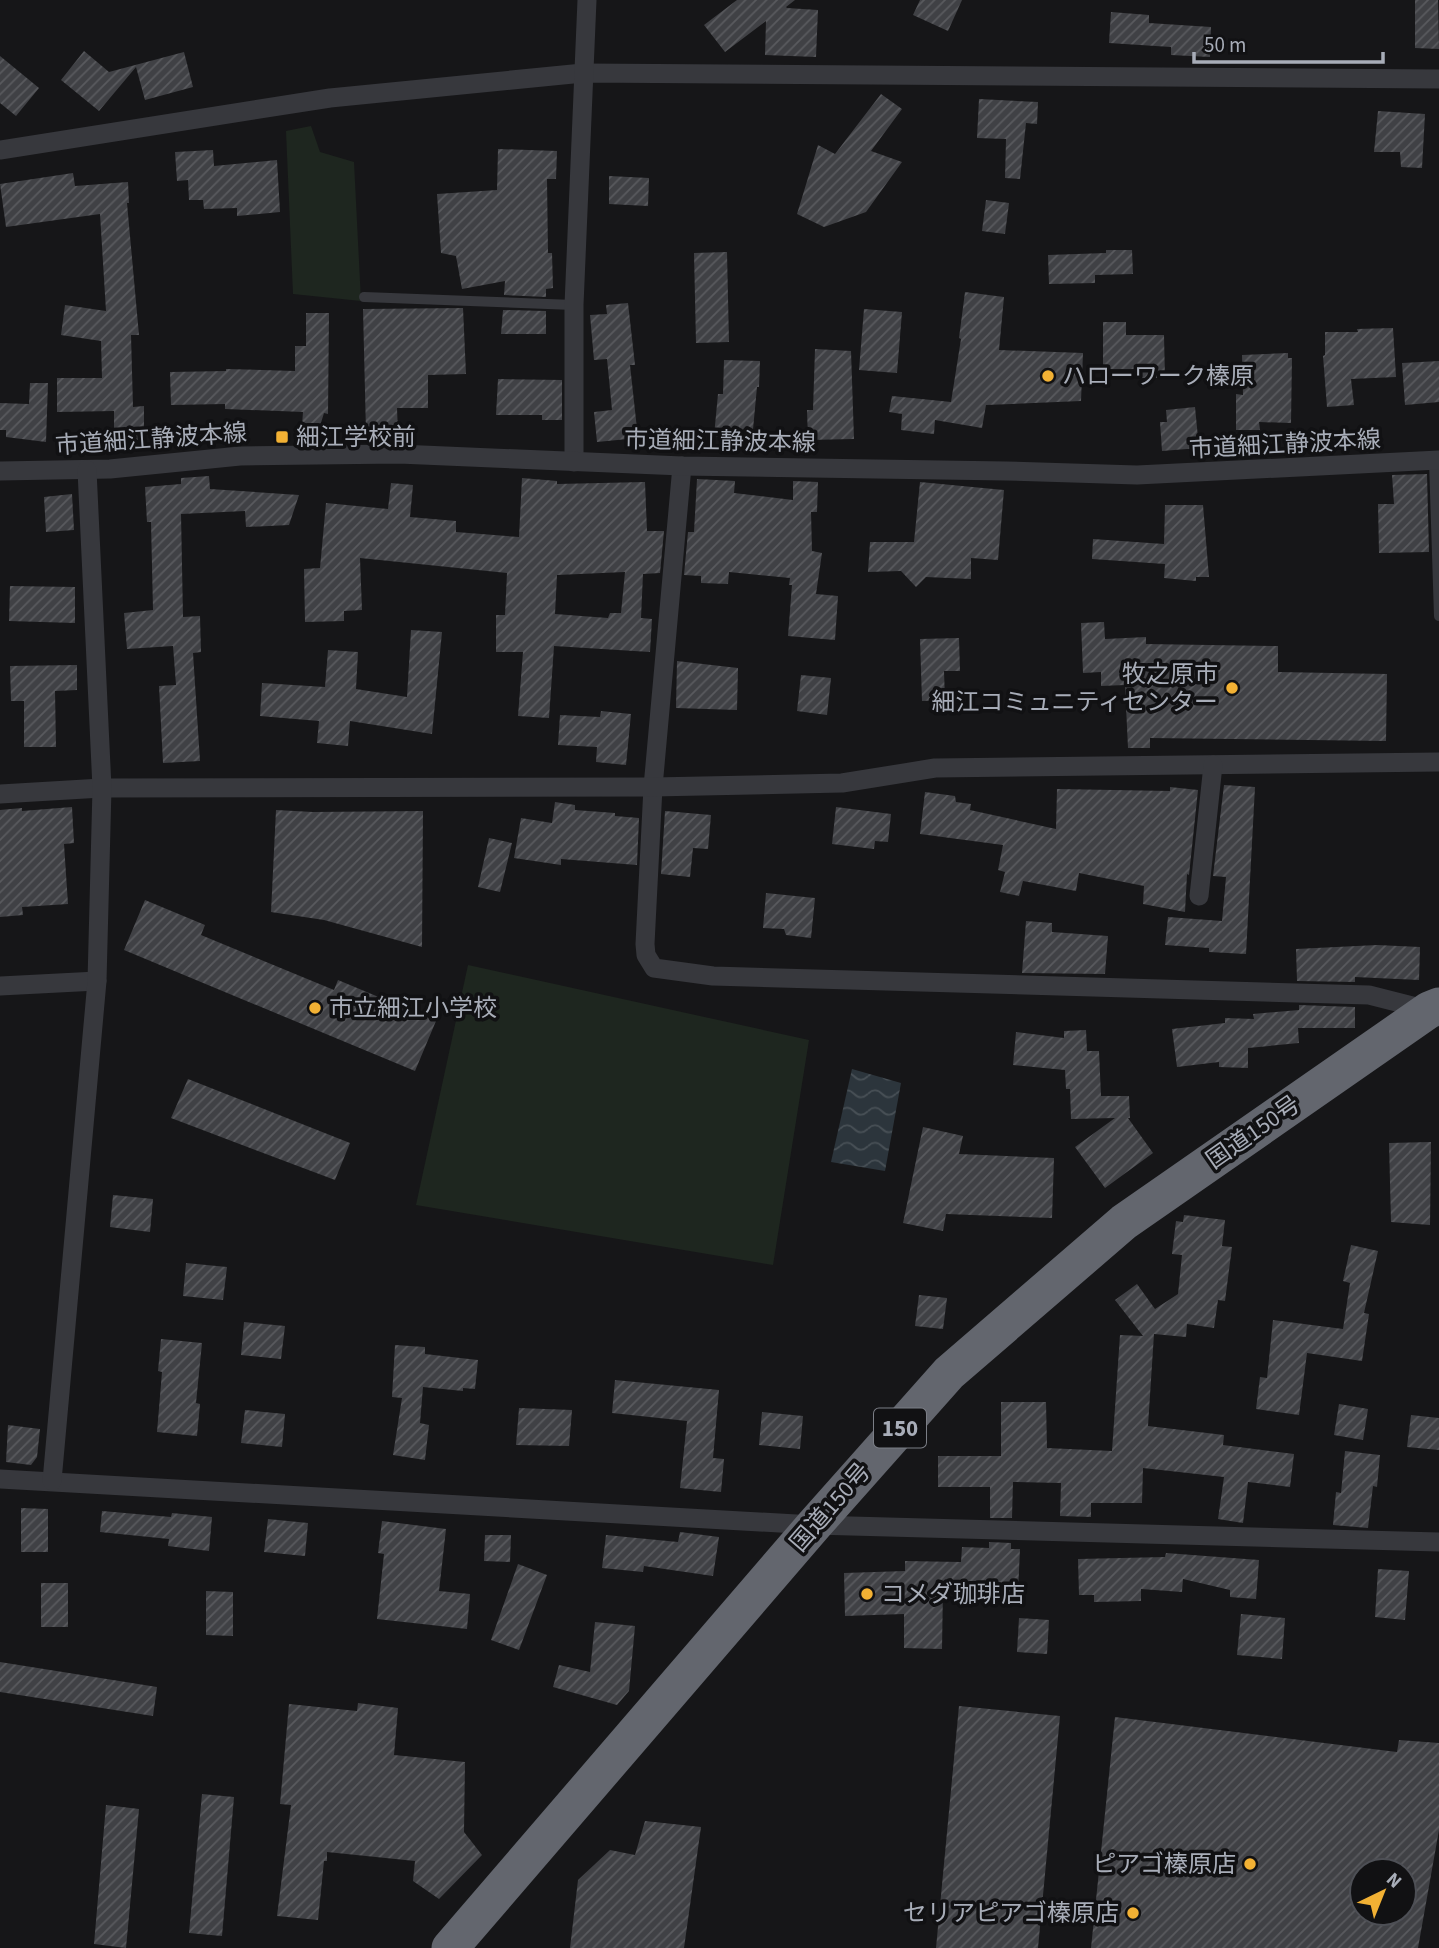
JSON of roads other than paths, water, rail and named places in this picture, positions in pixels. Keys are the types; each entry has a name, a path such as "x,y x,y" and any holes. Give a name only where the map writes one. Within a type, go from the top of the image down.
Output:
{"highway":[{"name":"国道150号","path":"450,1948 814,1525 949,1373 1124,1222 1434,1008"}],"street":[{"path":"574,463 575,305 587,0"},
{"path":"0,150 330,98 583,73 1439,79"},
{"name":"市道細江静波本線","path":"0,471 87,470 240,456 399,454 574,463 1137,475 1436,461"},
{"path":"682,466 653,787 645,944 646,955 654,968 713,976 1369,995 1434,1008"},
{"path":"52,1481 97,981 102,788 87,470"},
{"path":"0,794 102,788 653,787 842,783 935,768 1439,762"},
{"path":"1199,897 1213,765"},
{"path":"0,986 97,981"},
{"path":"0,1479 814,1525 1439,1542"}],"lane":[{"path":"364,297 575,305"},
{"path":"1436,461 1439,616"}],"water":[{"path":"852,1069 901,1083 885,1171 831,1162"}],"place":[{"name":"ハローワーク榛原","path":"1048,376"},
{"name":"細江学校前","path":"282,437"},
{"name":"牧之原市 細江コミュニティセンター","path":"1232,688"},
{"name":"市立細江小学校","path":"315,1008"},
{"name":"コメダ珈琲店","path":"867,1594"},
{"name":"ピアゴ榛原店","path":"1250,1864"},
{"name":"セリアピアゴ榛原店","path":"1133,1913"}]}
